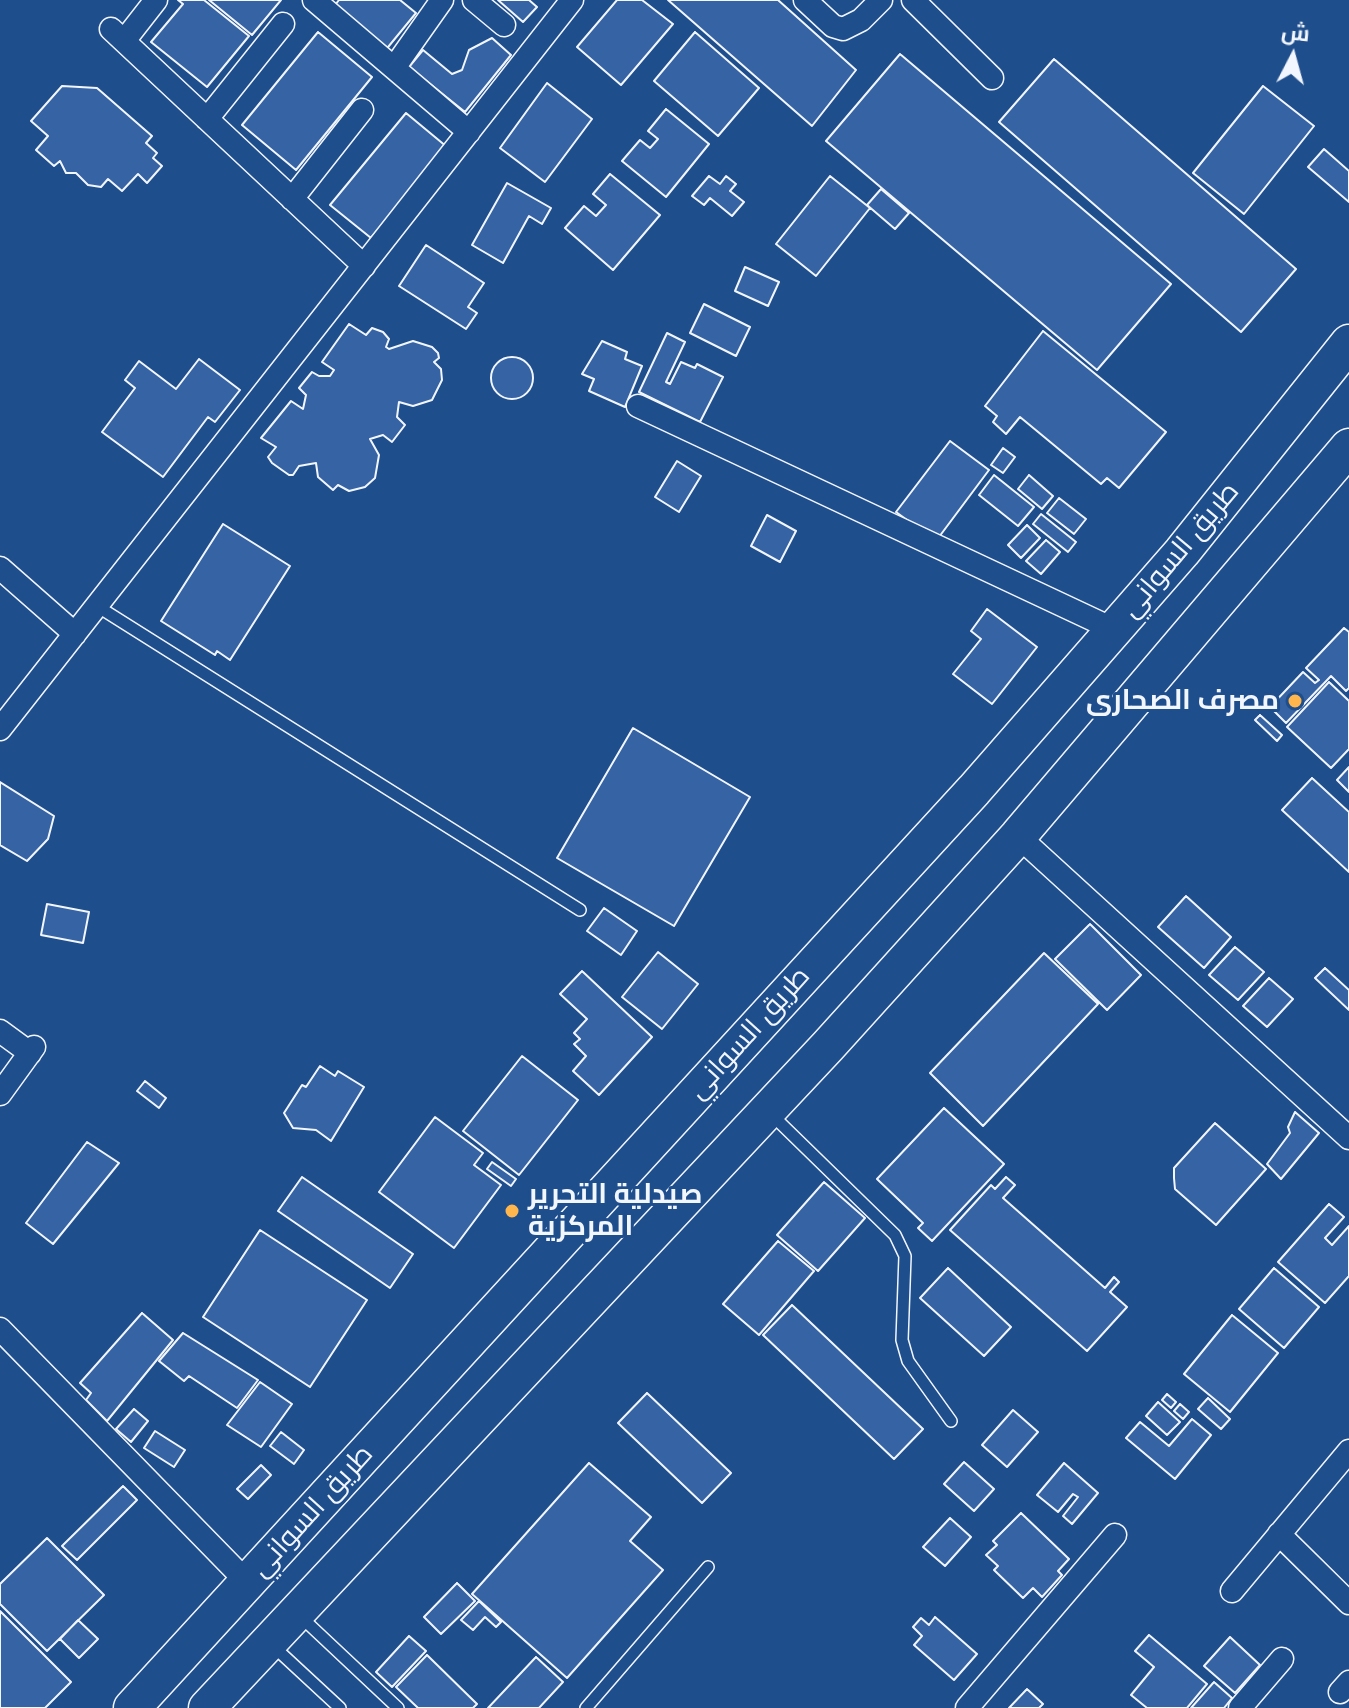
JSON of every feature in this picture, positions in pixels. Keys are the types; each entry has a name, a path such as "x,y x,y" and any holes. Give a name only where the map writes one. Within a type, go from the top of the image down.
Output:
{"highway":[{"name":"طريق السواني","path":"132,1708 974,790 1182,552 1349,343"},
{"name":"طريق السواني","path":"207,1708 768,1110 1018,836 1349,447"}],"street":[{"path":"156,0 117,35 364,266"},
{"path":"314,0 469,132"},
{"path":"394,68 442,0"},
{"path":"474,0 504,25"},
{"path":"0,729 572,0"},
{"path":"805,0 833,26 843,29 861,20 881,0"},
{"path":"913,0 992,78"},
{"path":"207,119 283,24"},
{"path":"292,199 362,110"},
{"path":"638,406 1113,629"},
{"path":"0,568 75,634"},
{"path":"1018,836 1349,1138"},
{"path":"0,1031 32,1050 0,1094"},
{"path":"0,1329 247,1582"},
{"path":"1232,1591 1349,1451"},
{"path":"1279,1534 1349,1603"},
{"path":"967,1708 1115,1535"},
{"path":"1240,1708 1282,1659"}],"lane":[{"path":"97,606 580,910"},
{"path":"768,1110 895,1235 905,1256 902,1340 908,1361 951,1421"},
{"path":"586,1708 708,1567"},
{"path":"297,1613 398,1708"},
{"path":"269,1642 340,1708"}],"building":[{"path":"178,0 204,0 249,36 207,87 151,42 183,4"},
{"path":"209,0 281,0 252,35"},
{"path":"339,0 400,0 416,13 384,52 332,9"},
{"path":"498,0 529,0 537,7 523,22"},
{"path":"617,0 642,0 673,24 621,85 577,47"},
{"path":"668,0 778,0 856,70 812,126"},
{"path":"318,32 372,77 296,170 242,125"},
{"path":"695,32 759,88 718,136 654,81"},
{"path":"492,38 511,55 465,112 409,67 423,50 452,74 462,70 469,50"},
{"path":"900,54 1171,284 1097,370 826,141"},
{"path":"1054,59 1296,269 1241,332 999,122"},
{"path":"547,83 592,119 545,182 500,148"},
{"path":"62,86 97,88 152,136 146,143 157,153 153,158 162,166 147,183 138,174 122,191 108,179 101,187 88,185 76,173 66,173 60,161 54,166 36,150 48,136 31,121"},
{"path":"1263,86 1314,126 1244,214 1193,173"},
{"path":"666,109 709,144 666,197 622,161 640,140 650,148 658,139 648,131"},
{"path":"406,113 447,147 371,238 330,205"},
{"path":"1324,149 1349,171 1349,202 1308,167"},
{"path":"610,174 660,215 613,270 565,228 584,206 596,216 606,205 593,194"},
{"path":"709,176 720,184 726,176 736,184 730,191 744,202 732,216 710,198 704,205 692,196"},
{"path":"830,176 870,208 816,276 776,244"},
{"path":"507,183 551,208 542,224 529,216 503,263 472,245"},
{"path":"881,189 909,213 895,229 867,205"},
{"path":"426,245 484,283 468,307 477,313 466,329 399,286"},
{"path":"745,267 779,282 768,306 735,291"},
{"path":"704,304 750,327 736,356 690,333"},
{"path":"349,324 366,335 372,328 383,332 389,339 386,347 389,349 413,341 432,347 438,353 439,358 434,362 441,369 442,380 432,400 413,406 399,402 397,417 405,425 392,442 383,435 370,439 379,455 375,478 365,487 349,491 338,485 333,490 318,477 316,463 299,466 293,475 289,475 268,457 276,447 261,438 291,401 303,409 306,395 299,388 312,372 330,376 334,370 322,362"},
{"path":"1043,331 1166,432 1119,488 1107,478 1101,484 1020,417 1006,434 993,422 997,416 985,406"},
{"path":"667,333 685,342 666,382 670,384 681,362 695,368 697,364 723,377 700,422 639,392"},
{"path":"602,341 627,352 625,359 642,366 625,407 589,391 594,379 582,374"},
{"path":"512,357 527,363 533,378 527,393 512,399 497,393 491,378 497,363"},
{"path":"199,359 240,390 215,422 208,417 163,477 102,432 135,388 125,380 139,361 176,389"},
{"path":"950,441 989,470 936,541 896,512"},
{"path":"1003,448 1015,457 1003,473 991,465"},
{"path":"677,461 701,476 679,512 655,497"},
{"path":"994,475 1034,507 1018,526 979,495"},
{"path":"1029,475 1053,496 1042,509 1018,489"},
{"path":"1059,498 1086,519 1074,534 1047,513"},
{"path":"1041,514 1076,542 1068,552 1033,524"},
{"path":"767,515 796,531 780,562 751,546"},
{"path":"223,524 290,566 230,660 217,651 215,655 161,621"},
{"path":"1027,525 1040,538 1021,558 1008,545"},
{"path":"1046,540 1060,552 1041,574 1026,561"},
{"path":"987,609 1037,647 992,704 953,674 981,639 971,631"},
{"path":"1344,628 1349,632 1349,688 1346,691 1331,676 1286,723 1270,707 1303,672 1315,683 1319,680 1306,668"},
{"path":"1329,682 1349,701 1349,749 1331,768 1287,727"},
{"path":"1260,715 1282,735 1277,741 1255,720"},
{"path":"633,728 750,797 674,926 557,858"},
{"path":"1349,767 1349,792 1337,780"},
{"path":"1312,778 1349,812 1349,872 1282,810"},
{"path":"0,782 54,816 48,839 27,861 0,845"},
{"path":"1186,896 1231,937 1204,968 1158,927"},
{"path":"47,904 89,912 83,943 41,935"},
{"path":"604,908 637,931 621,955 587,931"},
{"path":"1090,924 1141,975 1107,1010 1055,959"},
{"path":"1235,947 1264,972 1238,1000 1209,975"},
{"path":"658,952 698,984 662,1029 622,997"},
{"path":"1044,953 1098,1004 983,1126 930,1073"},
{"path":"1325,968 1349,990 1349,1010 1315,978"},
{"path":"582,971 652,1037 599,1095 573,1071 586,1056 574,1044 580,1039 574,1033 587,1019 560,994"},
{"path":"1269,978 1293,999 1267,1027 1243,1006"},
{"path":"522,1056 578,1100 519,1175 463,1131"},
{"path":"320,1066 335,1076 338,1071 364,1087 331,1141 316,1130 293,1128 284,1113 302,1085 306,1087"},
{"path":"145,1081 166,1098 159,1108 137,1091"},
{"path":"944,1108 1004,1164 932,1241 918,1228 923,1223 877,1179"},
{"path":"1295,1112 1319,1133 1281,1179 1267,1164 1290,1133 1288,1127"},
{"path":"435,1117 483,1153 474,1165 501,1185 454,1248 379,1192"},
{"path":"1215,1123 1266,1169 1216,1225 1175,1189 1174,1178 1174,1168"},
{"path":"87,1142 119,1163 53,1244 26,1223"},
{"path":"492,1162 516,1179 511,1186 487,1169"},
{"path":"302,1177 413,1254 390,1288 278,1211"},
{"path":"1006,1177 1015,1185 1003,1198 1105,1288 1114,1277 1119,1282 1110,1292 1127,1307 1087,1351 950,1230 991,1185 995,1189"},
{"path":"824,1182 865,1218 818,1271 777,1235"},
{"path":"1329,1204 1344,1217 1325,1238 1332,1245 1349,1226 1349,1276 1325,1303 1278,1262"},
{"path":"260,1230 367,1300 310,1387 203,1317"},
{"path":"778,1241 814,1271 759,1335 723,1304"},
{"path":"948,1268 1011,1327 984,1356 920,1298"},
{"path":"1274,1268 1319,1307 1284,1348 1239,1309"},
{"path":"792,1305 923,1429 894,1459 763,1335"},
{"path":"142,1313 173,1340 107,1421 86,1400 91,1393 80,1383"},
{"path":"1232,1315 1278,1353 1230,1412 1184,1374"},
{"path":"183,1333 258,1380 237,1408 189,1376 184,1381 159,1361"},
{"path":"260,1382 292,1404 261,1447 227,1425"},
{"path":"647,1393 731,1473 702,1503 618,1423"},
{"path":"1167,1394 1176,1402 1171,1408 1162,1400"},
{"path":"1208,1398 1230,1419 1221,1429 1198,1409"},
{"path":"1158,1402 1180,1422 1167,1435 1146,1416"},
{"path":"1180,1404 1189,1412 1183,1419 1174,1411"},
{"path":"134,1409 148,1421 131,1442 116,1429"},
{"path":"1013,1410 1038,1432 1007,1467 982,1445"},
{"path":"1192,1419 1211,1435 1175,1479 1126,1438 1140,1422 1169,1446"},
{"path":"155,1431 185,1450 174,1467 144,1448"},
{"path":"281,1432 304,1450 294,1464 270,1446"},
{"path":"964,1462 994,1489 974,1511 944,1484"},
{"path":"589,1463 651,1517 630,1541 663,1570 567,1678 472,1594"},
{"path":"1064,1463 1098,1493 1072,1524 1063,1516 1078,1497 1073,1494 1058,1512 1037,1495"},
{"path":"261,1465 271,1475 248,1499 237,1489"},
{"path":"123,1486 137,1500 77,1560 62,1546"},
{"path":"1021,1513 1069,1559 1058,1571 1062,1575 1042,1597 1033,1588 1023,1598 994,1570 998,1566 986,1555 997,1545 993,1541"},
{"path":"950,1518 971,1537 945,1566 923,1547"},
{"path":"47,1538 104,1595 47,1651 0,1604 0,1584"},
{"path":"457,1583 475,1601 441,1634 424,1617"},
{"path":"479,1601 501,1622 496,1627 485,1617 473,1630 461,1620"},
{"path":"0,1611 71,1682 45,1708 0,1708"},
{"path":"935,1617 977,1654 954,1680 914,1645 922,1636 913,1627 921,1618 929,1625"},
{"path":"78,1620 98,1639 79,1658 60,1639"},
{"path":"1149,1635 1207,1684 1187,1708 1147,1708 1131,1695 1154,1667 1135,1651"},
{"path":"409,1636 426,1651 392,1687 376,1672"},
{"path":"1230,1637 1260,1665 1235,1693 1204,1666"},
{"path":"427,1655 477,1704 473,1708 418,1708 396,1687"},
{"path":"536,1657 563,1682 539,1708 488,1708"},
{"path":"1214,1682 1232,1698 1224,1708 1191,1708"},
{"path":"1027,1689 1043,1704 1039,1708 1009,1708"}],"place":[{"name":"مصرف الصحارى","path":"1295,701"},
{"name":"صيدلية التحرير المركزية","path":"512,1211"}]}
